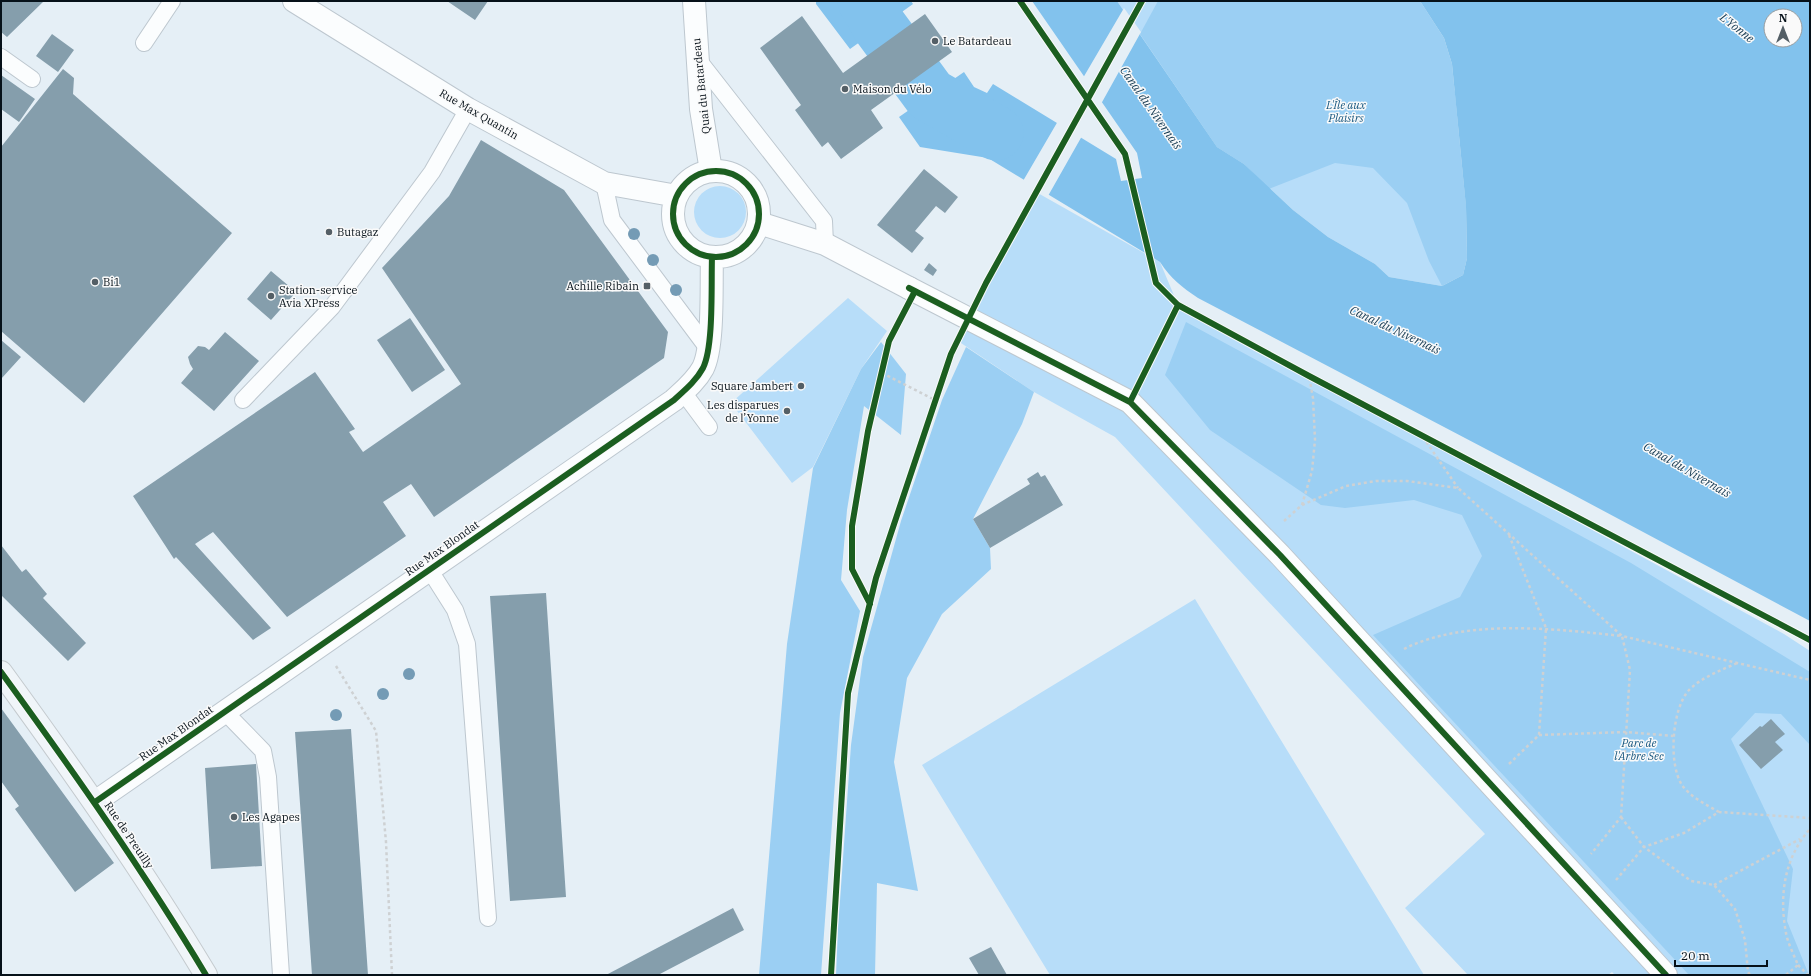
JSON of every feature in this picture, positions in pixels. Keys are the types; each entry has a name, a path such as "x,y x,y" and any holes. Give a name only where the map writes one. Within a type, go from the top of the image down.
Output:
{"main road":[{"name":"Rue de Preuilly","path":"1,672 95,802 176,926 206,975"}],"street":[{"name":"Rue Max Quantin","path":"294,1 468,109 604,183 677,196"},
{"name":"Quai du Batardeau","path":"694,1 696,57 701,109 711,171"},
{"path":"711,171 725,171 738,176 748,185 756,196 760,209 759,223 754,235 747,244 737,252 725,256 712,257 699,253 688,246 679,235 674,223 673,210 677,196 685,184 697,175 711,171"},
{"path":"759,223 825,244 1130,402 1264,539 1666,975"},
{"name":"Rue Max Blondat","path":"95,802 684,392 703,367 709,350 712,257"}],"lane":[{"path":"144,43 172,1"},
{"path":"1,57 32,80"},
{"path":"696,57 824,222 825,244"},
{"path":"243,400 332,307 432,172 468,109"},
{"path":"604,183 612,220 709,350"},
{"path":"684,392 709,427"},
{"path":"429,570 455,610 467,644 488,918"},
{"path":"224,712 263,751 268,777 281,975"}],"path":[{"path":"882,373 935,400"},
{"path":"1302,373 1316,380"},
{"path":"1302,505 1312,471 1314,440 1313,398 1309,376"},
{"path":"1417,433 1437,444"},
{"path":"1423,437 1458,488 1622,636 1630,670 1621,817 1596,849 1572,872"},
{"path":"1264,539 1302,505 1346,486 1376,481 1407,481 1458,488"},
{"path":"1490,783 1539,735 1546,628 1509,534"},
{"path":"1379,662 1410,646 1443,635 1478,630 1546,628 1622,636 1810,680"},
{"path":"321,644 352,690 376,732 386,842 392,975"},
{"path":"1737,663 1705,677 1688,692 1679,710 1673,736 1674,763 1682,785 1699,800 1719,812 1810,818"},
{"path":"1539,735 1626,732 1673,736"},
{"path":"1595,898 1618,878 1644,847 1684,833 1719,812"},
{"path":"1621,817 1644,847 1691,881 1714,885 1801,839"},
{"path":"1808,975 1798,965 1786,934 1782,902 1786,871 1801,839 1810,829"},
{"path":"1714,885 1734,909 1744,940 1748,972 1750,975"},
{"path":"1786,975 1798,965"}],"green space":[{"name":"L'Île aux Plaisirs","path":"1117,1 1420,1 1455,92 1466,207 1442,286 1389,277 1375,264 1328,237 1293,210 1244,164 1217,147"},
{"name":"L'Île aux Plaisirs","path":"1158,1 1420,1 1444,38 1452,64 1466,207 1467,258 1463,275 1442,286 1429,261 1407,203 1373,168 1335,163 1269,189 1244,164 1217,147 1140,34"},
{"path":"715,186 725,186 739,193 746,207 746,217 739,231 725,238 715,238 705,234 698,227 694,217 694,207 698,197 705,190"},
{"name":"Parc de l'Arbre Sec","path":"1036,192 1160,262 1178,305 1784,634 1810,651 1810,975 1615,975 1612,972 1608,975 1468,975 1405,908 1485,834 1115,437 1034,392 958,341"},
{"name":"Square Jambert","path":"848,298 887,331 861,369 813,467 792,483 731,403"},
{"path":"1186,322 1631,563 1810,672 1810,745 1781,714 1755,713 1731,739 1793,869 1787,921 1809,975 1689,975 1373,635 1460,597 1482,556 1462,515 1414,500 1345,508 1321,505 1210,430 1165,375"},
{"path":"881,342 906,374 901,435 864,406 847,510 841,580 860,611 840,713 821,975 759,975 787,644 813,468 861,369"},
{"path":"966,347 1034,392 1022,424 973,519 990,548 991,569 942,614 907,678 894,762 918,891 877,883 875,975 836,975 851,745 863,657 901,521 942,400"},
{"path":"1195,599 1424,975 1050,975 922,765"}],"water":[{"path":"816,1 911,1 913,4 850,49 816,4"},
{"path":"1032,1 1117,1 1217,147 1244,164 1293,210 1328,237 1375,264 1389,277 1442,286 1463,275 1467,258 1466,207 1452,64 1444,38 1420,1 1810,1 1810,621 1198,298 1177,282 1160,262 988,158 920,147 899,117 964,72 974,87 987,93 993,84 1116,159 1121,181 1142,178 1137,153"}],"pier":[{"path":"1124,8 1141,32 1101,104 1083,78"},
{"path":"1058,121 1082,136 1048,196 1023,181"}],"building":[{"path":"1,1 44,1 7,37 1,32"},
{"path":"447,1 488,1 475,20"},
{"name":"Maison du Vélo","path":"925,14 952,52 871,110 883,128 841,159 828,142 822,147 795,110 801,105 760,48 802,16 843,73"},
{"path":"52,34 74,50 58,72 36,56"},
{"name":"Bi1","path":"63,69 74,78 73,94 232,233 84,403 1,331 1,147"},
{"path":"1,75 35,99 19,122 1,109"},
{"path":"481,140 564,190 668,332 664,358 434,517 411,484 383,502 406,536 287,617 213,532 195,544 271,628 253,640 176,557 174,559 133,496 315,372 355,429 349,432 363,452 461,384 382,268 449,196"},
{"path":"924,169 958,197 945,213 936,206 915,231 924,238 912,253 877,225"},
{"path":"929,263 937,270 933,276 924,270"},
{"name":"Station-service Avia XPress","path":"271,271 296,292 271,320 247,299"},
{"path":"410,318 445,370 412,392 377,340"},
{"path":"225,332 259,361 214,411 181,383 193,369 188,357 198,346 205,347 209,350"},
{"path":"1,340 21,357 1,379"},
{"path":"1038,472 1041,477 1045,475 1063,505 990,548 973,519 1030,484 1027,479"},
{"path":"1,545 22,572 26,569 47,594 43,598 86,643 68,661 1,595"},
{"path":"546,593 566,897 510,901 490,596"},
{"path":"1,708 114,863 75,892 15,809 19,806 1,781"},
{"path":"1771,719 1785,734 1775,742 1783,750 1761,769 1739,745 1760,726 1762,727"},
{"path":"351,729 368,975 312,975 295,732"},
{"name":"Les Agapes","path":"256,764 262,866 211,869 205,768"},
{"path":"733,908 744,930 658,975 606,975"},
{"path":"991,947 1007,975 979,975 969,958"}],"waterway":[{"path":"865,1 880,27 930,95 996,133"}],"cycle path":[{"path":"1020,1 1125,154 1156,283 1178,305 1309,376 1810,640"},
{"path":"831,975 848,693 876,578 951,354 986,283 1142,1"},
{"path":"716,171 732,174 740,178 752,190 756,198 759,214 756,230 752,238 740,250 732,254 716,257 700,254 692,250 680,238 676,230 673,214 676,198 680,190 692,178 700,174 716,171"},
{"path":"95,802 674,400 697,377 707,358 712,298 712,257"},
{"path":"909,288 1130,402 1280,555 1666,975"},
{"path":"870,604 852,569 852,526 868,431 889,341 915,291"},
{"path":"1130,402 1178,305"},
{"path":"1,672 107,821 158,897 206,975"}],"place":[{"name":"Le Batardeau","path":"935,41"},
{"name":"Maison du Vélo","path":"845,89"},
{"name":"Butagaz","path":"329,232"},
{"name":"Bi1","path":"95,282"},
{"name":"Achille Ribain","path":"647,286"},
{"name":"Station-service Avia XPress","path":"271,296"},
{"name":"Square Jambert","path":"801,386"},
{"name":"Les disparues de l’Yonne","path":"787,411"},
{"name":"Les Agapes","path":"234,817"}],"water label":[{"name":"L'Yonne","path":"1737,28"},
{"name":"Canal du Nivernais","path":"1151,108"},
{"name":"Canal du Nivernais","path":"1395,330"},
{"name":"Canal du Nivernais","path":"1687,470"}]}
